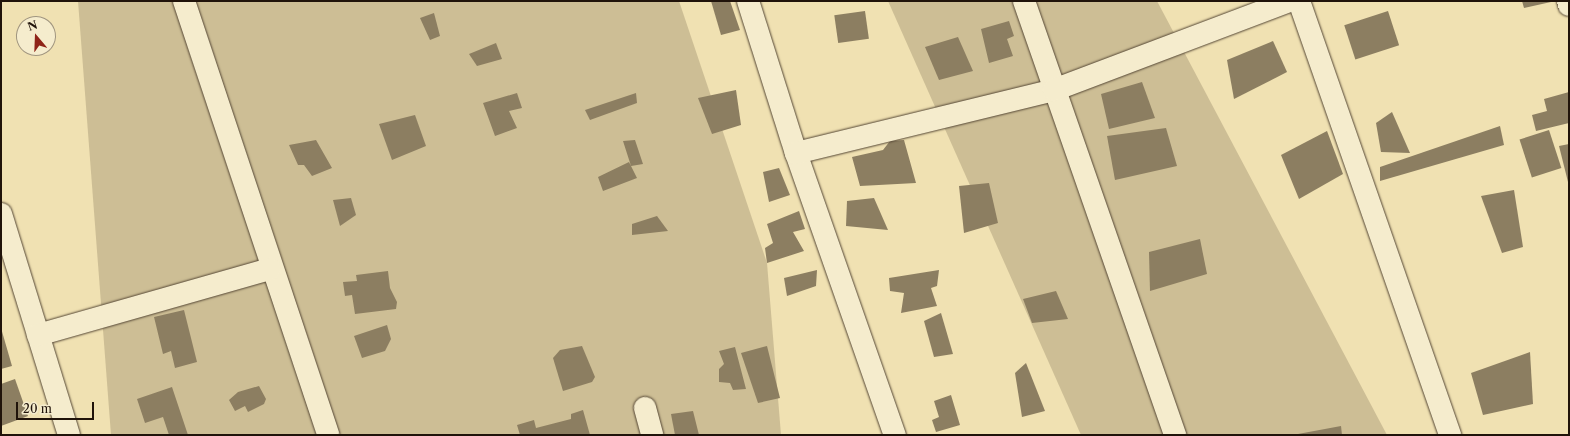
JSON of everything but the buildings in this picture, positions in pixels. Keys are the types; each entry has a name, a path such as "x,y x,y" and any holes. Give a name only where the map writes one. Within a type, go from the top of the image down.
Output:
{"street":[{"path":"184,1 270,269 328,435"},
{"path":"748,1 796,153 895,435"},
{"path":"1024,1 1175,435"},
{"path":"796,153 1054,90 1290,1"},
{"path":"1299,1 1450,435"},
{"path":"1568,1 1569,5"},
{"path":"1,214 69,435"},
{"path":"38,335 270,269"},
{"path":"645,408 652,435"}],"shaded area":[{"path":"78,1 679,1 767,263 781,435 111,435"},
{"path":"888,1 1157,1 1387,435 1081,435"}]}
